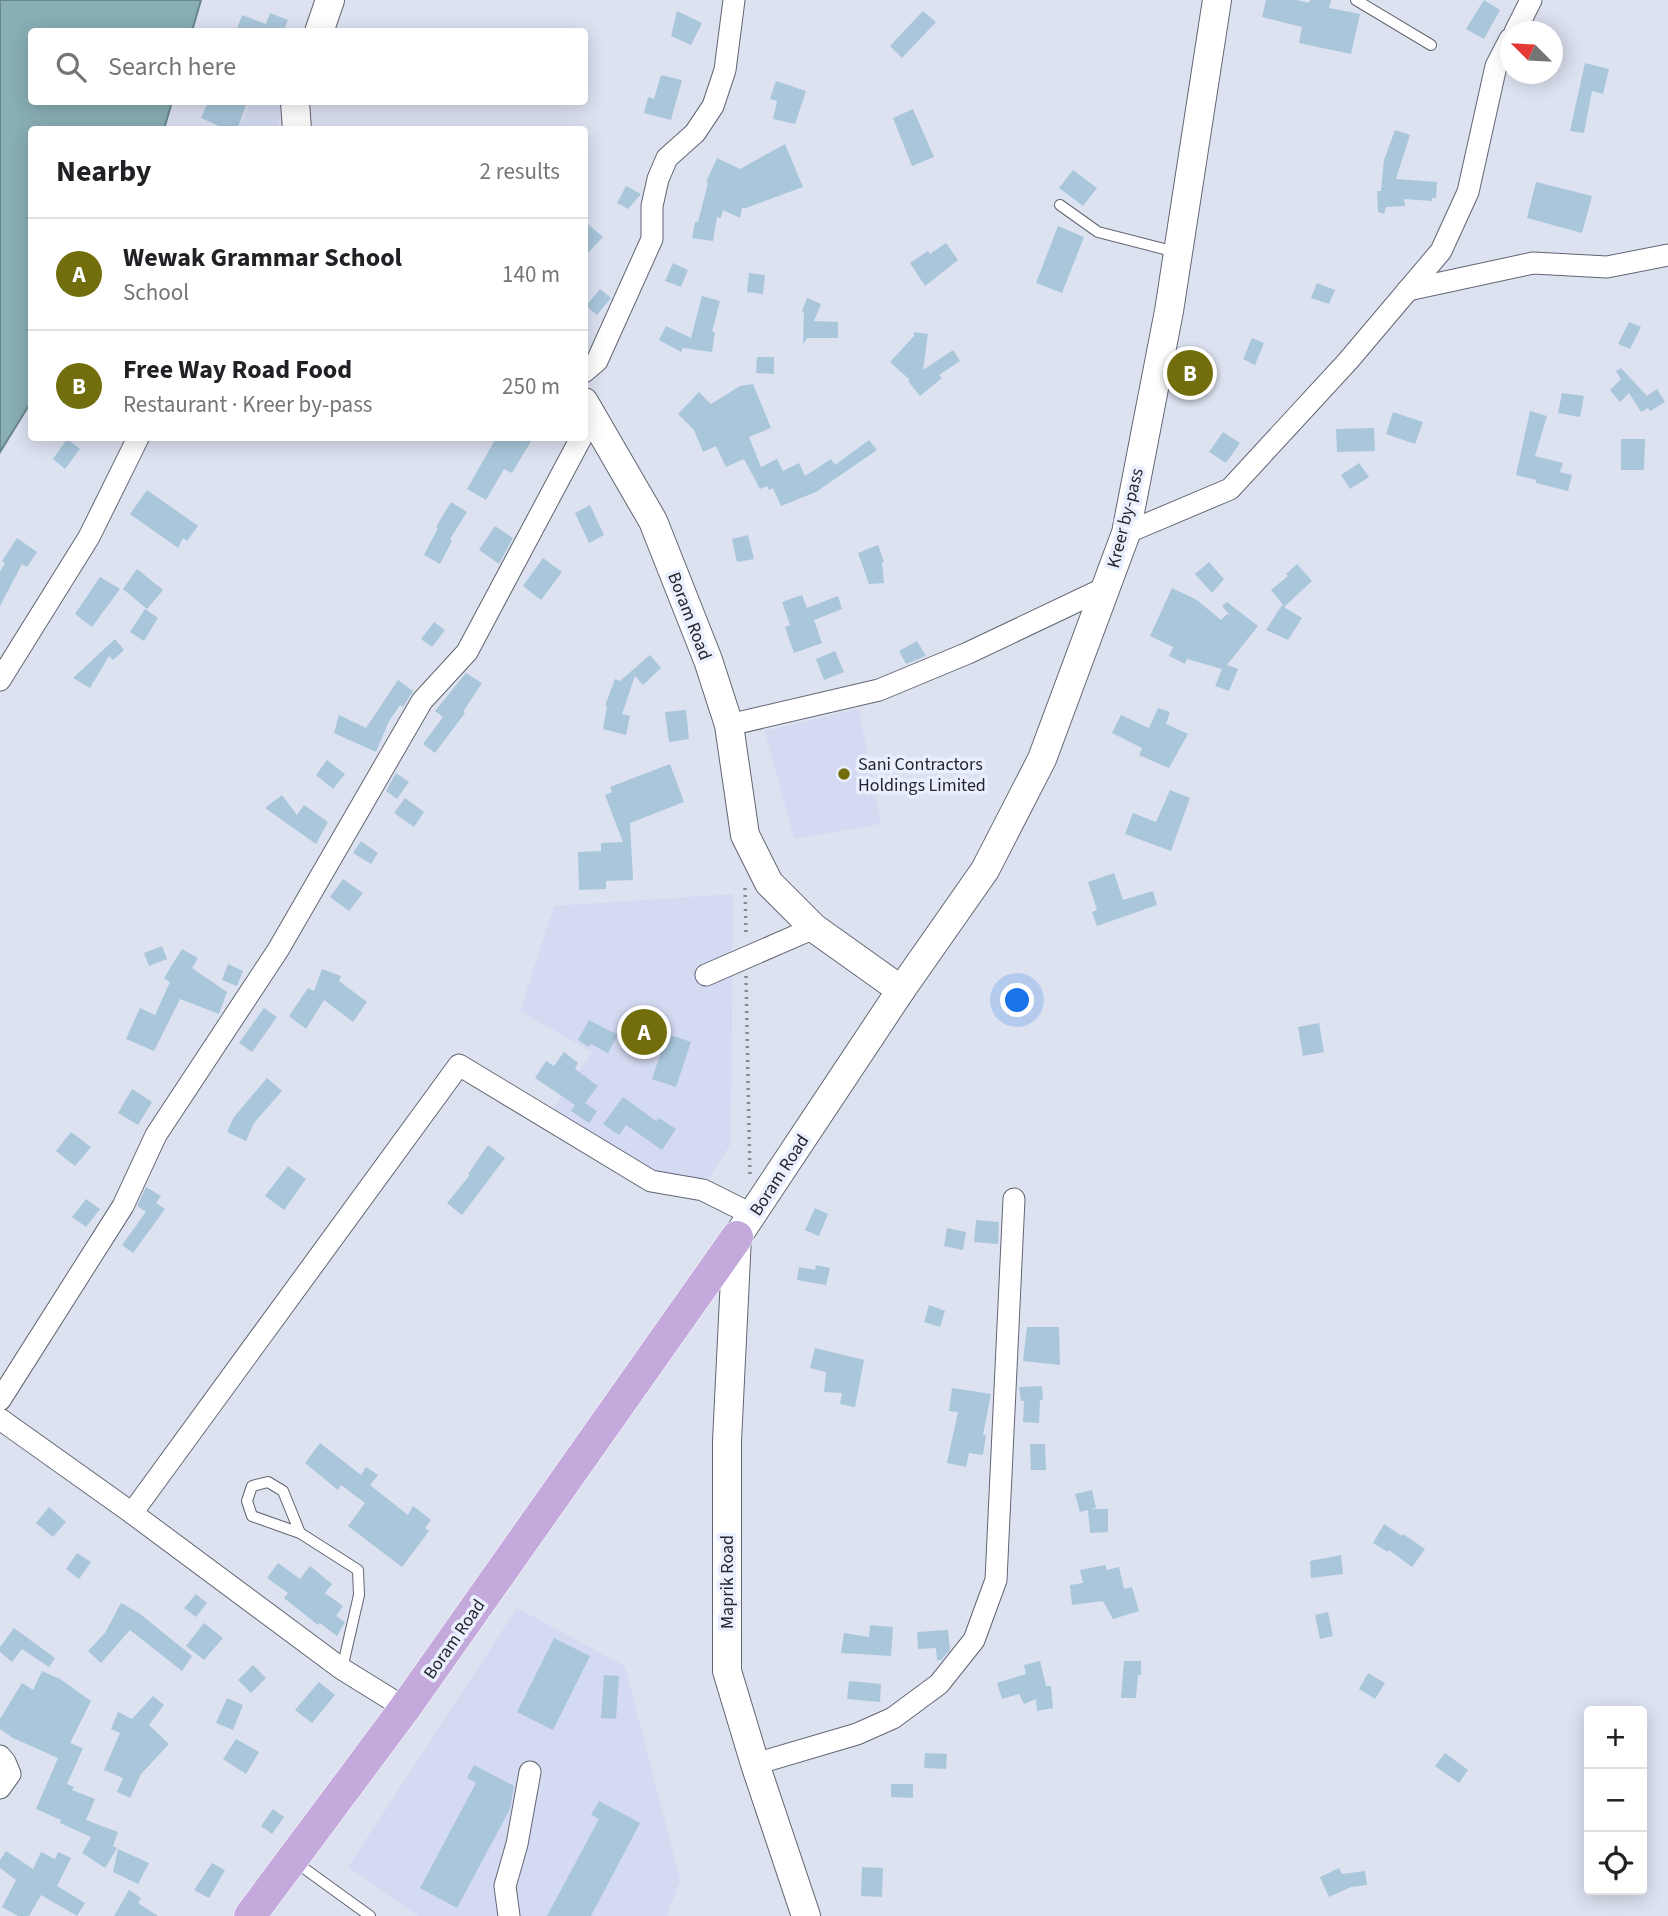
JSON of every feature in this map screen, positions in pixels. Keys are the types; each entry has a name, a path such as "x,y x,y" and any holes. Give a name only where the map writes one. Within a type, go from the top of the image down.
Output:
{"main road":[{"path":"320,28 330,0"},
{"name":"Kreer by-pass","path":"901,990 985,870 1042,759 1126,533 1170,311 1217,0"},
{"path":"295,105 297,126"},
{"name":"Boram Road","path":"250,1916 405,1708 745,1226 901,990 814,928 769,883 744,835 729,725 708,660 653,521 588,424"},
{"name":"Maprik Road","path":"745,1226 727,1441 727,1671 806,1916"}],"street":[{"path":"588,368 597,360 652,239 652,206 658,179 667,158 695,133 713,106 725,70 734,0"},
{"path":"1520,21 1531,0"},
{"path":"1126,533 1230,489 1348,361 1441,251 1468,192 1500,58"},
{"path":"1408,290 1533,263 1607,267 1668,255"},
{"path":"0,680 89,537 137,441"},
{"path":"0,1400 122,1206 156,1135 278,950 422,701 467,652 576,441"},
{"path":"729,725 879,690 968,653 1107,587"},
{"path":"706,975 814,928"},
{"path":"132,1513 459,1065 651,1181 703,1190 745,1226"},
{"path":"755,1764 858,1734 893,1718 939,1684 974,1640 996,1580 1014,1199"},
{"path":"0,1419 342,1669 405,1708"},
{"path":"0,1755 10,1774 0,1788"},
{"path":"509,1916 505,1885 517,1844 530,1772"}],"lane":[{"path":"1356,0 1431,45"},
{"path":"1060,205 1098,232 1178,253"},
{"path":"300,1533 283,1491 268,1482 252,1486 247,1501 252,1516 300,1533 358,1570 359,1595 342,1669"},
{"path":"291,1860 370,1916"}],"path":[{"path":"745,875 746,942"},
{"path":"745,1226 749,1157 746,969"}],"shaded area":[{"path":"0,0 201,0 193,28 28,28 28,105 171,105 165,126 28,126 28,407 0,452"},
{"path":"249,105 284,105 276,126 240,126"},
{"name":"Sani Contractors Holdings Limited","path":"859,709 881,824 794,839 765,731"},
{"path":"733,894 731,1143 706,1184 653,1175 552,1110 592,1052 520,1011 554,906"},
{"path":"517,1608 625,1666 680,1880 667,1916 418,1916 348,1867"}],"building":[{"path":"1266,0 1297,0 1309,3 1310,0 1331,0 1329,8 1360,14 1351,54 1299,43 1302,27 1262,17"},
{"path":"1484,0 1500,10 1484,39 1466,29"},
{"path":"677,11 702,23 691,45 671,36"},
{"path":"923,11 936,22 902,58 890,46"},
{"path":"270,13 288,20 285,28 237,28 242,15 266,24"},
{"path":"1585,63 1609,69 1603,94 1592,91 1584,133 1570,131"},
{"path":"661,75 682,80 671,120 644,113 648,97 654,99"},
{"path":"776,81 806,91 795,124 773,119 777,101 770,99"},
{"path":"207,105 246,105 238,126 219,126 201,118"},
{"path":"913,109 934,157 912,166 893,118"},
{"path":"1395,130 1410,135 1396,179 1437,182 1436,198 1432,198 1432,201 1404,199 1405,206 1386,207 1384,214 1378,212 1377,191 1381,191 1384,160"},
{"path":"785,144 803,187 742,208 740,218 723,210 721,218 717,217 713,241 692,238 708,183 706,182 717,158 740,169"},
{"path":"1073,170 1097,188 1083,206 1059,188"},
{"path":"1536,182 1592,196 1582,233 1527,218"},
{"path":"626,186 641,194 628,209 617,203"},
{"path":"588,224 603,237 588,253"},
{"path":"1058,226 1084,237 1062,293 1036,283"},
{"path":"946,243 958,260 925,286 910,263"},
{"path":"673,263 688,270 681,287 665,281"},
{"path":"749,273 765,275 763,294 747,292"},
{"path":"1317,283 1335,290 1329,304 1311,298"},
{"path":"600,289 611,298 597,315 588,308 588,304"},
{"path":"702,296 720,301 712,332 715,332 712,352 683,348 681,352 659,340 666,326 691,338"},
{"path":"807,298 821,304 814,321 838,322 838,338 807,338 803,344 802,311"},
{"path":"1629,322 1641,327 1630,349 1618,344"},
{"path":"914,332 928,334 923,370 953,350 960,361 939,375 942,378 920,396 908,381 910,380 890,362 914,336"},
{"path":"1252,338 1264,343 1255,365 1243,359"},
{"path":"757,357 774,357 774,374 756,373"},
{"path":"1621,368 1647,396 1657,389 1665,402 1650,411 1648,408 1641,412 1629,393 1620,402 1610,390 1621,379 1616,371"},
{"path":"753,384 771,428 749,437 761,467 777,459 783,471 799,463 805,476 831,459 835,465 869,440 877,450 816,492 781,506 773,488 769,490 767,486 760,489 744,459 726,467 716,446 703,452 694,430 678,414 699,392 711,404 740,386"},
{"path":"1562,393 1584,396 1580,417 1558,413"},
{"path":"1530,411 1547,416 1535,456 1563,463 1560,472 1572,475 1568,491 1516,475"},
{"path":"1393,412 1423,422 1415,444 1386,434"},
{"path":"1374,428 1375,451 1337,452 1336,429"},
{"path":"1223,432 1240,443 1226,463 1209,452"},
{"path":"1621,439 1645,439 1644,470 1621,470"},
{"path":"66,441 80,449 65,469 53,459"},
{"path":"494,441 531,441 512,473 504,469 486,500 467,489"},
{"path":"1359,463 1369,477 1350,489 1341,475"},
{"path":"147,490 198,526 187,541 183,538 178,548 130,514"},
{"path":"451,502 467,512 450,539 452,541 440,564 424,555"},
{"path":"590,505 604,535 589,543 575,513"},
{"path":"495,526 513,538 499,564 479,550"},
{"path":"748,535 754,559 737,562 732,539"},
{"path":"17,538 37,552 27,567 22,564 0,606 0,572 5,563 2,561"},
{"path":"878,545 884,562 884,583 869,584 858,553"},
{"path":"543,558 562,572 541,600 523,586"},
{"path":"1209,562 1224,579 1212,593 1195,574"},
{"path":"1297,564 1312,581 1284,607 1302,618 1288,640 1266,630 1282,605 1284,606 1271,590 1288,576 1286,574"},
{"path":"137,569 163,590 147,609 123,589"},
{"path":"100,577 120,589 92,627 75,614"},
{"path":"1172,588 1197,600 1221,620 1227,614 1230,615 1222,606 1227,602 1258,626 1227,665 1238,669 1229,691 1215,686 1222,669 1187,659 1185,664 1169,656 1173,647 1150,636"},
{"path":"802,595 807,608 838,596 842,609 814,620 822,643 794,653 785,627 790,625 782,602"},
{"path":"145,609 158,618 144,641 130,632"},
{"path":"434,622 445,630 432,647 421,639"},
{"path":"115,639 124,650 113,660 109,656 90,688 73,678"},
{"path":"917,641 926,656 906,664 899,651"},
{"path":"835,651 844,672 824,680 816,659"},
{"path":"650,655 661,668 643,685 635,676 622,714 630,716 626,735 603,729 605,706 615,679 620,681"},
{"path":"466,673 482,683 463,712 465,713 435,753 423,744 443,717 435,711"},
{"path":"398,680 413,691 403,707 400,705 389,721 376,752 334,733 339,715 366,728"},
{"path":"1158,708 1170,712 1166,724 1188,734 1169,768 1139,755 1142,748 1112,733 1121,715 1149,728"},
{"path":"686,710 689,739 669,742 665,712"},
{"path":"327,760 345,774 333,789 316,775"},
{"path":"670,764 684,802 630,823 633,880 606,881 606,889 579,890 578,852 601,851 601,843 623,842 605,795 612,792 610,787"},
{"path":"396,773 409,782 397,799 386,791"},
{"path":"1170,790 1190,798 1171,851 1125,834 1133,813 1156,822"},
{"path":"282,795 297,815 304,805 328,822 316,844 265,808"},
{"path":"405,798 424,812 414,827 394,813"},
{"path":"361,841 378,853 371,864 353,853"},
{"path":"1114,873 1123,900 1153,891 1157,905 1097,926 1092,912 1097,910 1088,882"},
{"path":"343,879 363,893 349,911 330,897"},
{"path":"162,946 167,959 149,966 144,953"},
{"path":"182,949 198,958 192,968 227,992 219,1014 180,999 154,1051 126,1039 140,1008 155,1015 170,982 164,978"},
{"path":"228,964 243,971 237,986 222,980"},
{"path":"322,969 341,976 339,981 367,1002 353,1022 324,1000 306,1029 289,1016 308,988 314,991"},
{"path":"264,1008 277,1017 252,1052 239,1043"},
{"path":"589,1020 618,1035 608,1053 578,1040"},
{"path":"1319,1023 1324,1052 1303,1056 1298,1027"},
{"path":"667,1034 691,1042 676,1087 652,1079"},
{"path":"564,1052 578,1063 575,1069 598,1086 585,1103 597,1111 589,1123 571,1111 575,1105 535,1078 546,1061 554,1066"},
{"path":"267,1078 282,1091 254,1123 246,1141 227,1132 234,1117"},
{"path":"132,1089 152,1102 138,1125 118,1113"},
{"path":"623,1097 656,1121 659,1118 676,1129 662,1150 626,1125 619,1135 603,1124"},
{"path":"71,1132 91,1147 75,1166 56,1151"},
{"path":"488,1145 505,1158 462,1215 447,1203 470,1175 468,1174"},
{"path":"288,1166 306,1179 284,1210 265,1196"},
{"path":"146,1187 161,1196 156,1203 165,1209 133,1253 122,1245 146,1212 137,1206"},
{"path":"86,1199 100,1209 86,1227 72,1217"},
{"path":"815,1208 828,1214 819,1236 805,1230"},
{"path":"976,1220 999,1222 998,1244 974,1242"},
{"path":"947,1228 966,1232 963,1250 944,1246"},
{"path":"816,1265 830,1268 826,1285 797,1280 799,1267 815,1270"},
{"path":"929,1305 945,1311 940,1327 924,1322"},
{"path":"1027,1327 1059,1327 1060,1365 1023,1361"},
{"path":"815,1348 864,1360 855,1407 840,1404 842,1393 824,1392 826,1372 810,1368"},
{"path":"1042,1386 1043,1400 1040,1400 1039,1423 1023,1422 1024,1401 1021,1401 1019,1387"},
{"path":"952,1388 991,1394 983,1435 986,1435 983,1455 969,1453 966,1467 947,1463 958,1412 949,1411"},
{"path":"320,1443 361,1475 366,1467 378,1475 370,1485 408,1515 413,1506 431,1520 425,1528 429,1531 402,1567 348,1526 365,1503 341,1485 338,1490 305,1463"},
{"path":"1030,1444 1045,1444 1046,1470 1031,1470"},
{"path":"1092,1490 1096,1508 1091,1509 1108,1509 1108,1532 1090,1533 1088,1510 1080,1512 1075,1494"},
{"path":"49,1507 66,1522 53,1537 36,1523"},
{"path":"1384,1524 1425,1549 1412,1567 1389,1550 1388,1552 1373,1543"},
{"path":"77,1553 91,1562 79,1579 66,1569"},
{"path":"1341,1555 1343,1574 1311,1578 1310,1561"},
{"path":"278,1563 300,1579 310,1566 332,1584 325,1593 343,1606 336,1616 345,1622 337,1636 320,1623 318,1625 284,1598 288,1593 267,1578"},
{"path":"1106,1565 1106,1570 1119,1567 1124,1589 1132,1587 1139,1611 1113,1619 1103,1601 1072,1605 1070,1585 1083,1583 1080,1570"},
{"path":"196,1594 207,1603 196,1617 184,1608"},
{"path":"121,1603 139,1613 192,1656 182,1671 130,1630 101,1663 88,1651 105,1633"},
{"path":"1328,1612 1333,1636 1320,1639 1315,1615"},
{"path":"204,1623 223,1638 204,1660 186,1646"},
{"path":"870,1625 893,1627 891,1656 841,1653 844,1633 869,1637"},
{"path":"14,1628 55,1658 49,1667 22,1649 12,1662 0,1652 0,1647"},
{"path":"948,1630 950,1650 941,1660 937,1660 936,1648 918,1649 917,1632"},
{"path":"554,1638 590,1656 553,1730 517,1712"},
{"path":"1040,1661 1046,1686 1051,1686 1053,1708 1037,1711 1036,1699 1024,1704 1019,1694 1002,1699 997,1683 1026,1674 1024,1665"},
{"path":"1124,1661 1141,1661 1136,1698 1121,1698"},
{"path":"253,1665 266,1678 251,1693 238,1680"},
{"path":"42,1671 60,1679 91,1701 70,1743 83,1748 67,1784 74,1787 72,1790 95,1799 86,1820 118,1832 113,1846 117,1848 105,1868 82,1853 91,1837 36,1809 58,1758 13,1738 0,1729 0,1719 22,1683 33,1690"},
{"path":"1368,1673 1385,1683 1375,1699 1359,1689"},
{"path":"604,1675 619,1676 616,1719 601,1718"},
{"path":"849,1681 881,1684 880,1702 847,1699"},
{"path":"319,1682 335,1695 312,1723 295,1710"},
{"path":"153,1696 164,1705 149,1725 169,1744 141,1774 130,1798 117,1792 123,1778 104,1770 120,1733 111,1729 118,1712 132,1719"},
{"path":"227,1698 243,1705 233,1730 216,1723"},
{"path":"236,1739 259,1752 246,1774 223,1759"},
{"path":"925,1753 947,1754 946,1769 924,1768"},
{"path":"1445,1753 1468,1770 1459,1783 1435,1766"},
{"path":"474,1765 514,1786 510,1809 457,1908 420,1888 476,1783 467,1778"},
{"path":"891,1784 913,1784 913,1798 891,1797"},
{"path":"599,1801 640,1823 591,1916 547,1916 599,1819 591,1815"},
{"path":"273,1809 284,1817 272,1834 261,1826"},
{"path":"118,1849 149,1863 138,1884 113,1872"},
{"path":"6,1851 33,1869 41,1852 55,1859 58,1852 71,1858 57,1886 85,1903 77,1916 41,1895 29,1916 18,1916 2,1907 16,1880 0,1868 0,1860"},
{"path":"212,1863 225,1870 209,1898 194,1890"},
{"path":"862,1867 883,1868 882,1897 861,1896"},
{"path":"1339,1868 1342,1874 1365,1871 1367,1885 1351,1887 1329,1897 1320,1877"},
{"path":"129,1890 141,1898 138,1903 158,1916 114,1916"}],"place":[{"name":"Free Way Road Food","path":"1190,373"},
{"name":"Sani Contractors Holdings Limited","path":"844,774"},
{"name":"Wewak Grammar School","path":"644,1032"}]}
